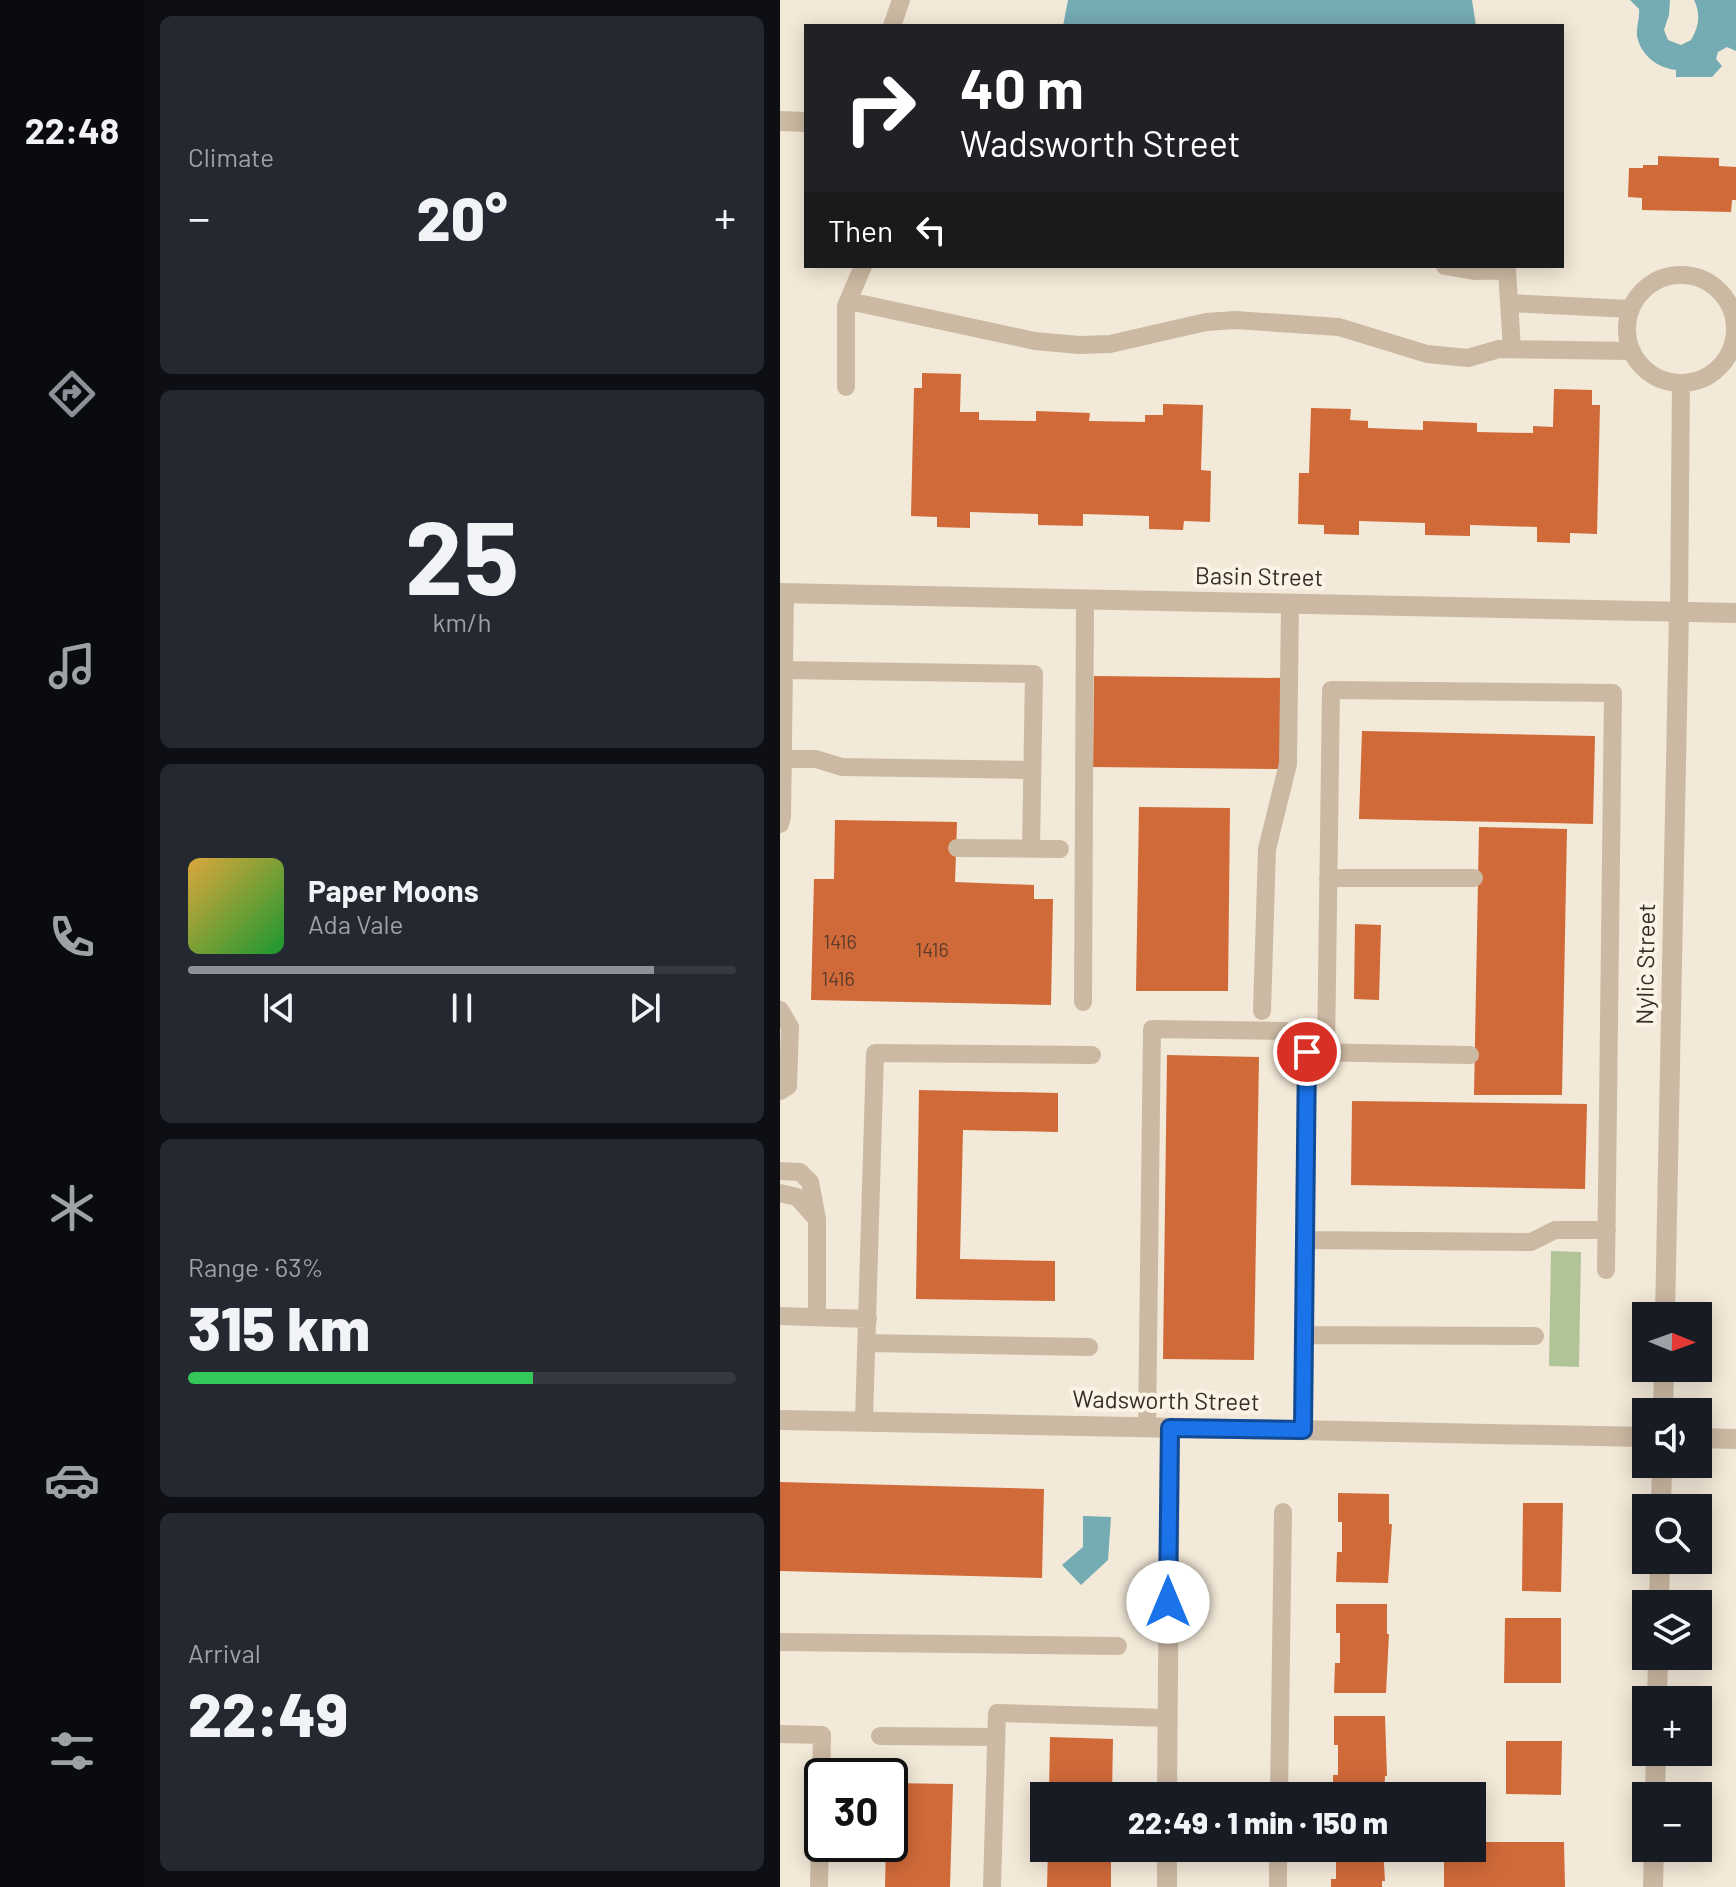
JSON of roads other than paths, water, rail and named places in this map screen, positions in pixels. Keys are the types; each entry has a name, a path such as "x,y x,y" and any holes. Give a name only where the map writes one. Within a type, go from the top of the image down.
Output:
{"street":[{"path":"780,121 804,122"},
{"name":"Basin Street","path":"783,593 1736,613"},
{"name":"Nylic Street","path":"1665,1302 1679,612"},
{"name":"Wadsworth Street","path":"780,1420 1632,1437"},
{"path":"1167,1782 1170,1428"},
{"path":"1712,1438 1736,1439"},
{"path":"1167,1862 1167,1887"},
{"path":"1653,1887 1654,1862"}],"lane":[{"path":"893,24 901,0"},
{"path":"846,387 846,306 862,268"},
{"path":"1457,268 1507,270 1512,349"},
{"path":"1677,274 1694,276 1710,283 1732,303 1735,327 1733,351 1714,373 1698,381 1681,383 1662,380 1646,371 1632,351 1627,321 1631,309 1644,289 1659,278 1677,274"},
{"path":"849,301 1035,341 1079,345 1110,344 1206,322 1235,320 1339,327 1427,354 1468,358 1499,349 1632,351"},
{"path":"1509,303 1631,309"},
{"path":"1679,612 1681,383"},
{"path":"780,824 783,593"},
{"path":"1083,1002 1085,600"},
{"path":"1262,1011 1267,849 1288,764 1290,604"},
{"path":"783,679 1034,674 1031,849"},
{"path":"1326,1052 1331,690 1613,693 1606,1270"},
{"path":"783,759 816,759 842,767 1032,770"},
{"path":"957,848 1060,849"},
{"path":"1328,878 1474,878"},
{"path":"780,1010 790,1027 784,1088"},
{"path":"1147,1427 1152,1029 1285,1031 1307,1052 1470,1055"},
{"path":"1303,1430 1307,1052"},
{"path":"864,1421 875,1053 1092,1055"},
{"path":"780,1171 800,1172 810,1182 817,1219 817,1317"},
{"path":"780,1193 797,1197 817,1219"},
{"path":"1304,1240 1531,1242 1555,1230 1607,1230"},
{"path":"780,1316 868,1319"},
{"path":"1305,1335 1535,1336"},
{"path":"867,1343 1089,1347"},
{"path":"1279,1782 1283,1512"},
{"path":"780,1642 1118,1646"},
{"path":"992,1887 997,1713 1167,1718"},
{"path":"780,1734 822,1735 819,1887"},
{"path":"880,1736 996,1737"},
{"path":"1278,1862 1278,1887"}],"water":[{"path":"1068,0 1472,0 1476,24 1063,24"},
{"path":"1630,0 1670,0 1664,30 1668,40 1681,45 1691,40 1697,25 1698,10 1694,0 1736,0 1736,51 1727,47 1718,52 1716,59 1722,66 1712,77 1676,77 1676,70 1657,64 1642,49 1637,36 1639,9"},
{"path":"1083,1516 1111,1517 1108,1560 1081,1585 1062,1565 1083,1547"}]}
